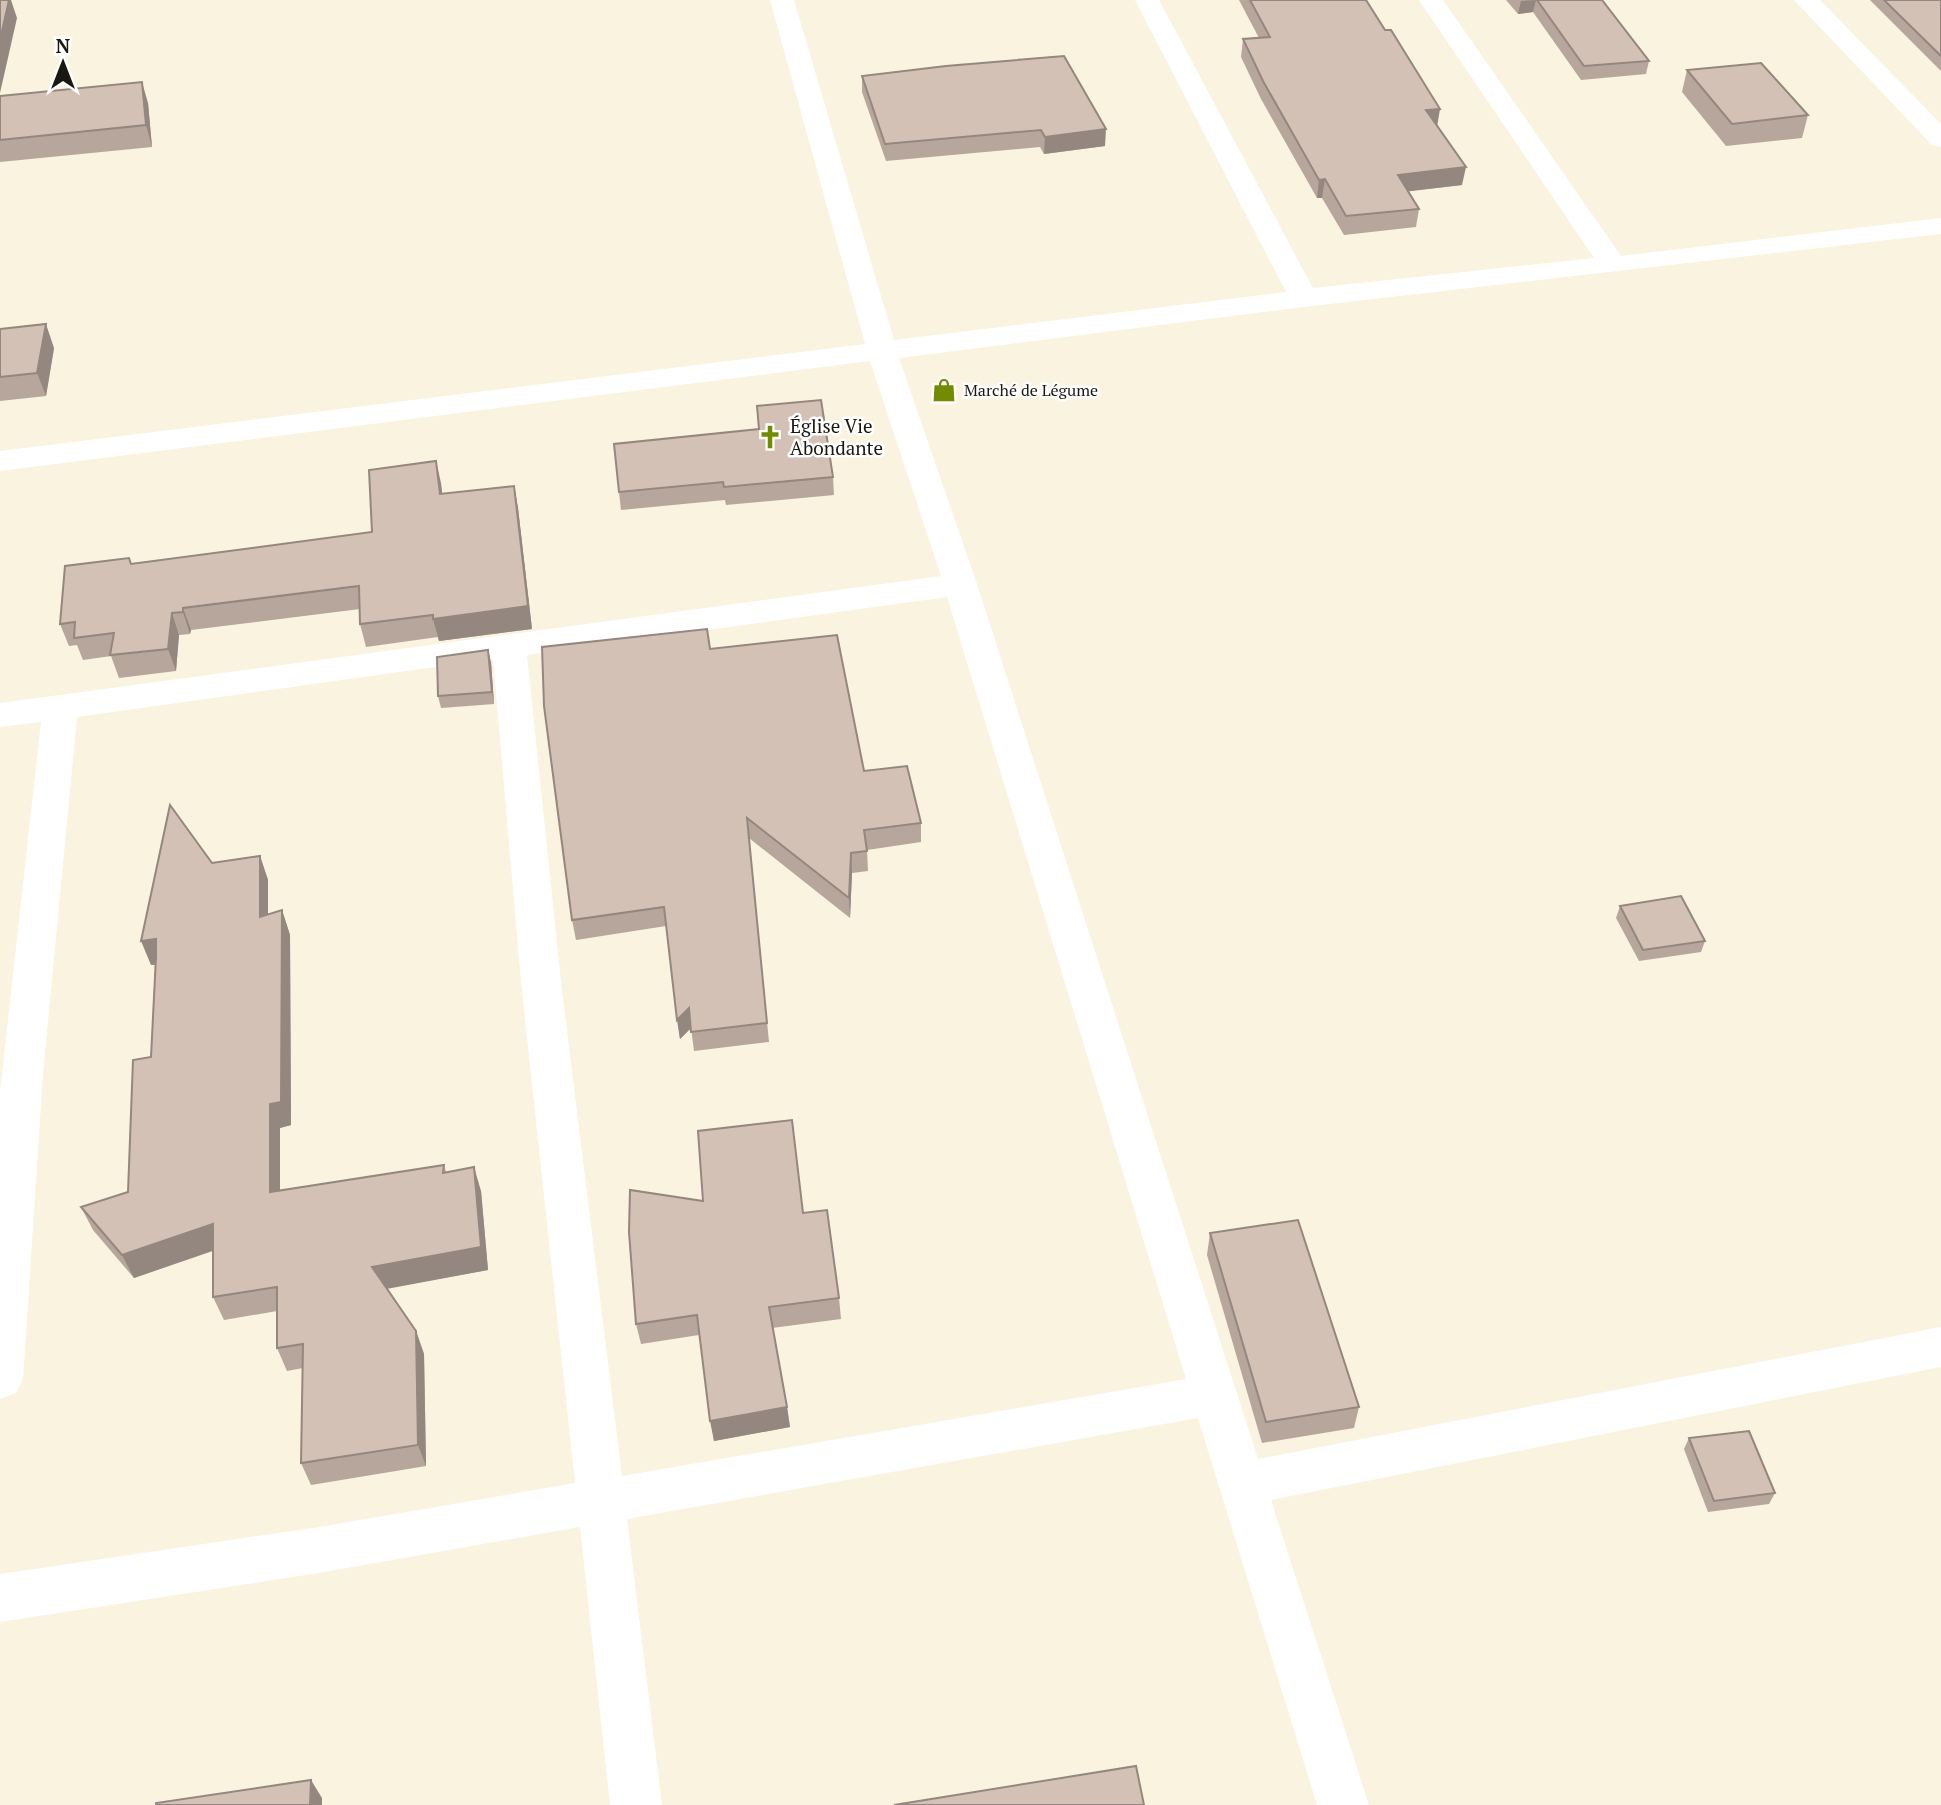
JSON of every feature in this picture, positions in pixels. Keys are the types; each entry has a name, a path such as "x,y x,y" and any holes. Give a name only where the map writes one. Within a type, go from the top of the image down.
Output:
{"street":[{"path":"782,0 882,352 960,584 1343,1805"},
{"path":"1147,0 1304,298"},
{"path":"1431,0 1613,265"},
{"path":"1806,0 1941,139"},
{"path":"0,461 1304,298 1941,226"},
{"path":"0,715 960,584"},
{"path":"509,646 541,982 636,1805"},
{"path":"0,1379 22,1074 60,706"},
{"path":"1243,1484 1941,1347"},
{"path":"0,1598 319,1550 603,1503 1214,1395"}],"building":[{"path":"0,0 9,0 0,40"},
{"path":"1250,0 1366,0 1385,30 1391,30 1440,109 1426,110 1466,167 1398,175 1419,209 1346,216 1325,179 1319,180 1263,81 1243,39 1270,37"},
{"path":"1537,0 1602,0 1649,61 1584,66"},
{"path":"1884,0 1941,0 1941,56"},
{"path":"1064,56 1106,129 1045,137 1041,130 885,144 862,76 946,66"},
{"path":"1761,63 1808,115 1732,124 1687,70"},
{"path":"142,82 146,125 0,140 0,96"},
{"path":"46,324 37,373 0,377 0,329"},
{"path":"821,400 833,477 724,487 723,482 619,492 614,444 759,429 757,406"},
{"path":"436,461 440,494 514,486 528,606 433,619 433,615 360,624 359,586 183,608 183,612 172,613 168,649 110,655 114,633 74,638 75,622 60,624 65,566 129,558 131,564 372,532 369,470"},
{"path":"707,629 710,649 837,635 864,771 907,766 921,823 864,830 867,851 851,853 849,898 747,818 767,1023 691,1032 689,1008 677,1020 664,907 572,920 544,706 542,647"},
{"path":"488,650 492,692 438,696 437,657"},
{"path":"170,805 212,863 260,856 260,917 282,910 281,1102 270,1104 270,1192 444,1165 443,1173 474,1167 481,1247 372,1267 416,1331 418,1445 301,1463 303,1344 277,1348 277,1287 213,1297 213,1224 122,1255 81,1207 128,1192 133,1060 151,1057 156,939 141,941"},
{"path":"1681,896 1705,941 1643,950 1620,906"},
{"path":"792,1120 803,1213 827,1210 839,1298 769,1307 787,1407 710,1421 697,1315 636,1324 629,1232 630,1190 703,1201 698,1131"},
{"path":"1298,1220 1359,1407 1266,1422 1210,1233"},
{"path":"1749,1431 1775,1493 1714,1501 1689,1438"},
{"path":"1136,1766 1144,1805 894,1805"},
{"path":"311,1780 310,1805 156,1805 156,1803"}],"place":[{"name":"Marché de Légume","path":"944,390"},
{"name":"Église Vie Abondante","path":"770,437"}]}
